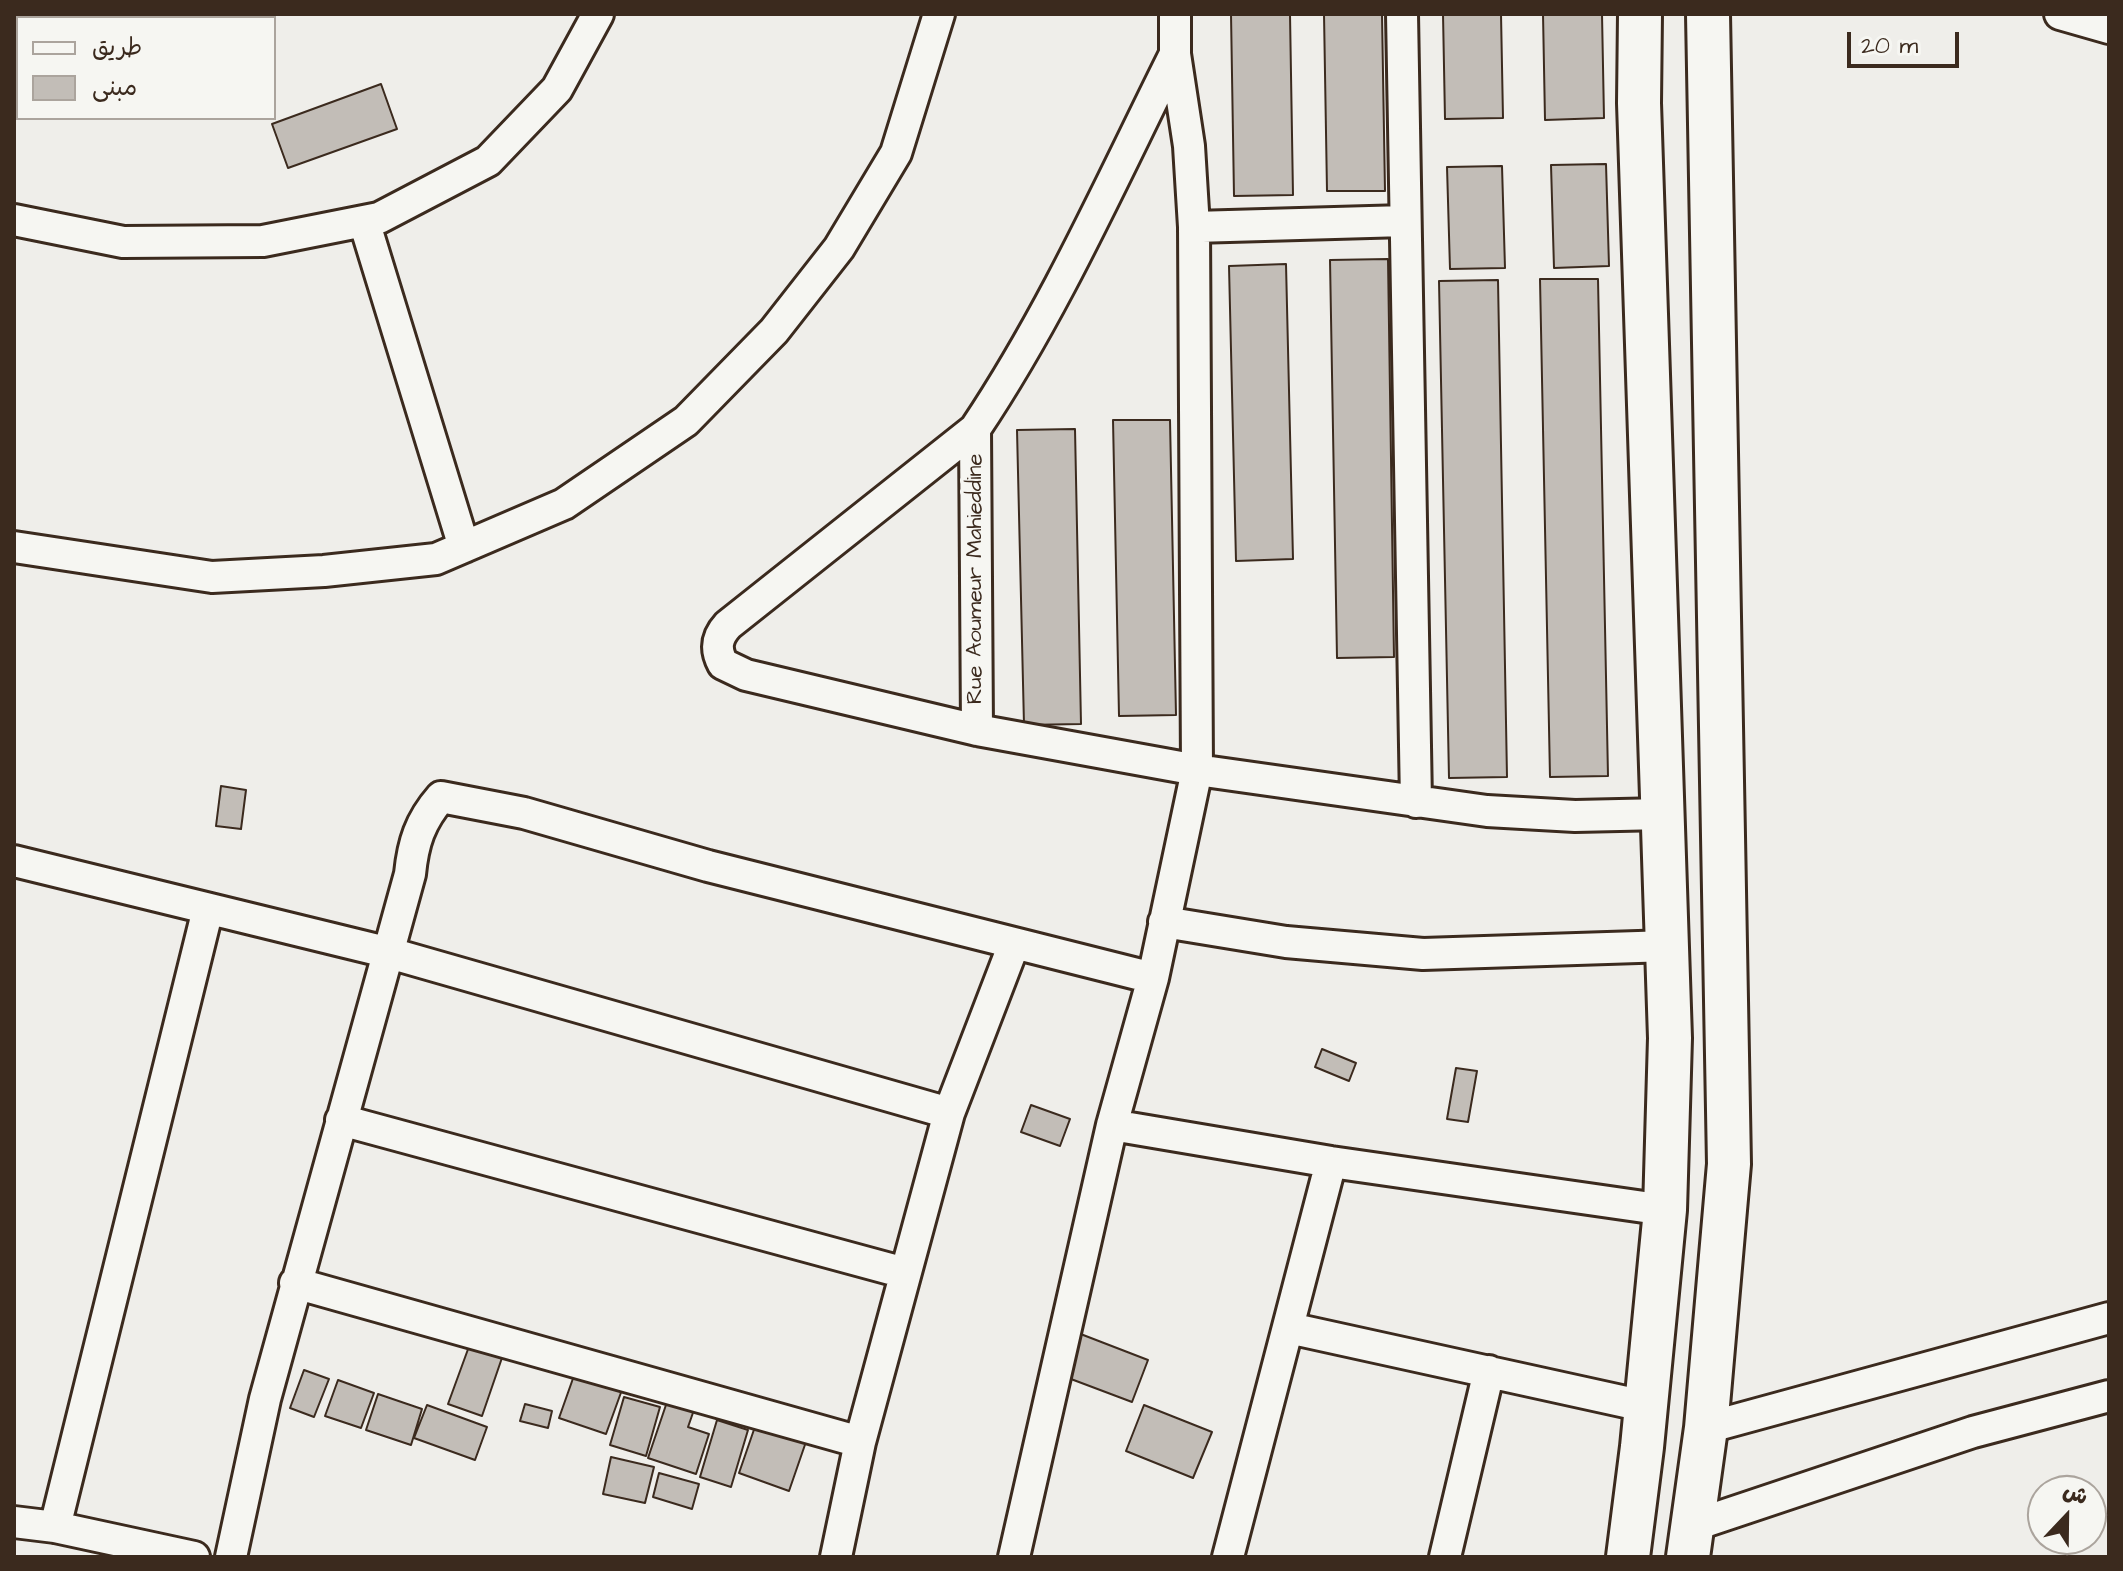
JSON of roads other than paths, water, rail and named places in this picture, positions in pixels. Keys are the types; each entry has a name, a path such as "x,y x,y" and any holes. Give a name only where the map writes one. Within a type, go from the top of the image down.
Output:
{"main road":[{"path":"1628,1557 1665,1210 1670,1038 1639,103 1640,14"},
{"path":"1690,1541 1706,1428 1729,1164 1708,14"}],"street":[{"path":"14,220 123,242 263,241 379,218 488,161 557,89 598,14"},
{"path":"14,547 212,577 324,571 436,559 564,504 686,421 774,331 839,248 896,153 939,14"},
{"path":"1014,1557 1112,1125 1153,978 1197,770 1194,227 1189,146 1175,54 1175,14"},
{"path":"1402,14 1416,802"},
{"path":"2060,14 2105,23"},
{"path":"1175,54 1049,305 975,429 728,625 717,644 723,664 732,670 977,730 1197,770 1416,802 1532,815 1664,814"},
{"path":"364,221 464,547"},
{"path":"1194,227 1405,221"},
{"name":"Rue Aoumeur Mahieddine","path":"975,429 977,730"},
{"path":"231,1557 265,1399 410,874 413,843 425,815 441,797 524,813 708,866 1153,978"},
{"path":"14,861 386,952 949,1113"},
{"path":"55,1527 208,909"},
{"path":"1164,922 1286,942 1423,954 1669,946"},
{"path":"836,1557 860,1442 949,1113 1014,944"},
{"path":"341,1120 905,1273"},
{"path":"1112,1125 1331,1162 1665,1210"},
{"path":"1228,1557 1331,1162"},
{"path":"295,1283 860,1442"},
{"path":"1706,1428 2109,1318"},
{"path":"1289,1328 1644,1406"},
{"path":"1445,1557 1489,1371"},
{"path":"1690,1541 1973,1432 2109,1396"},
{"path":"14,1522 55,1527 194,1557"}]}
